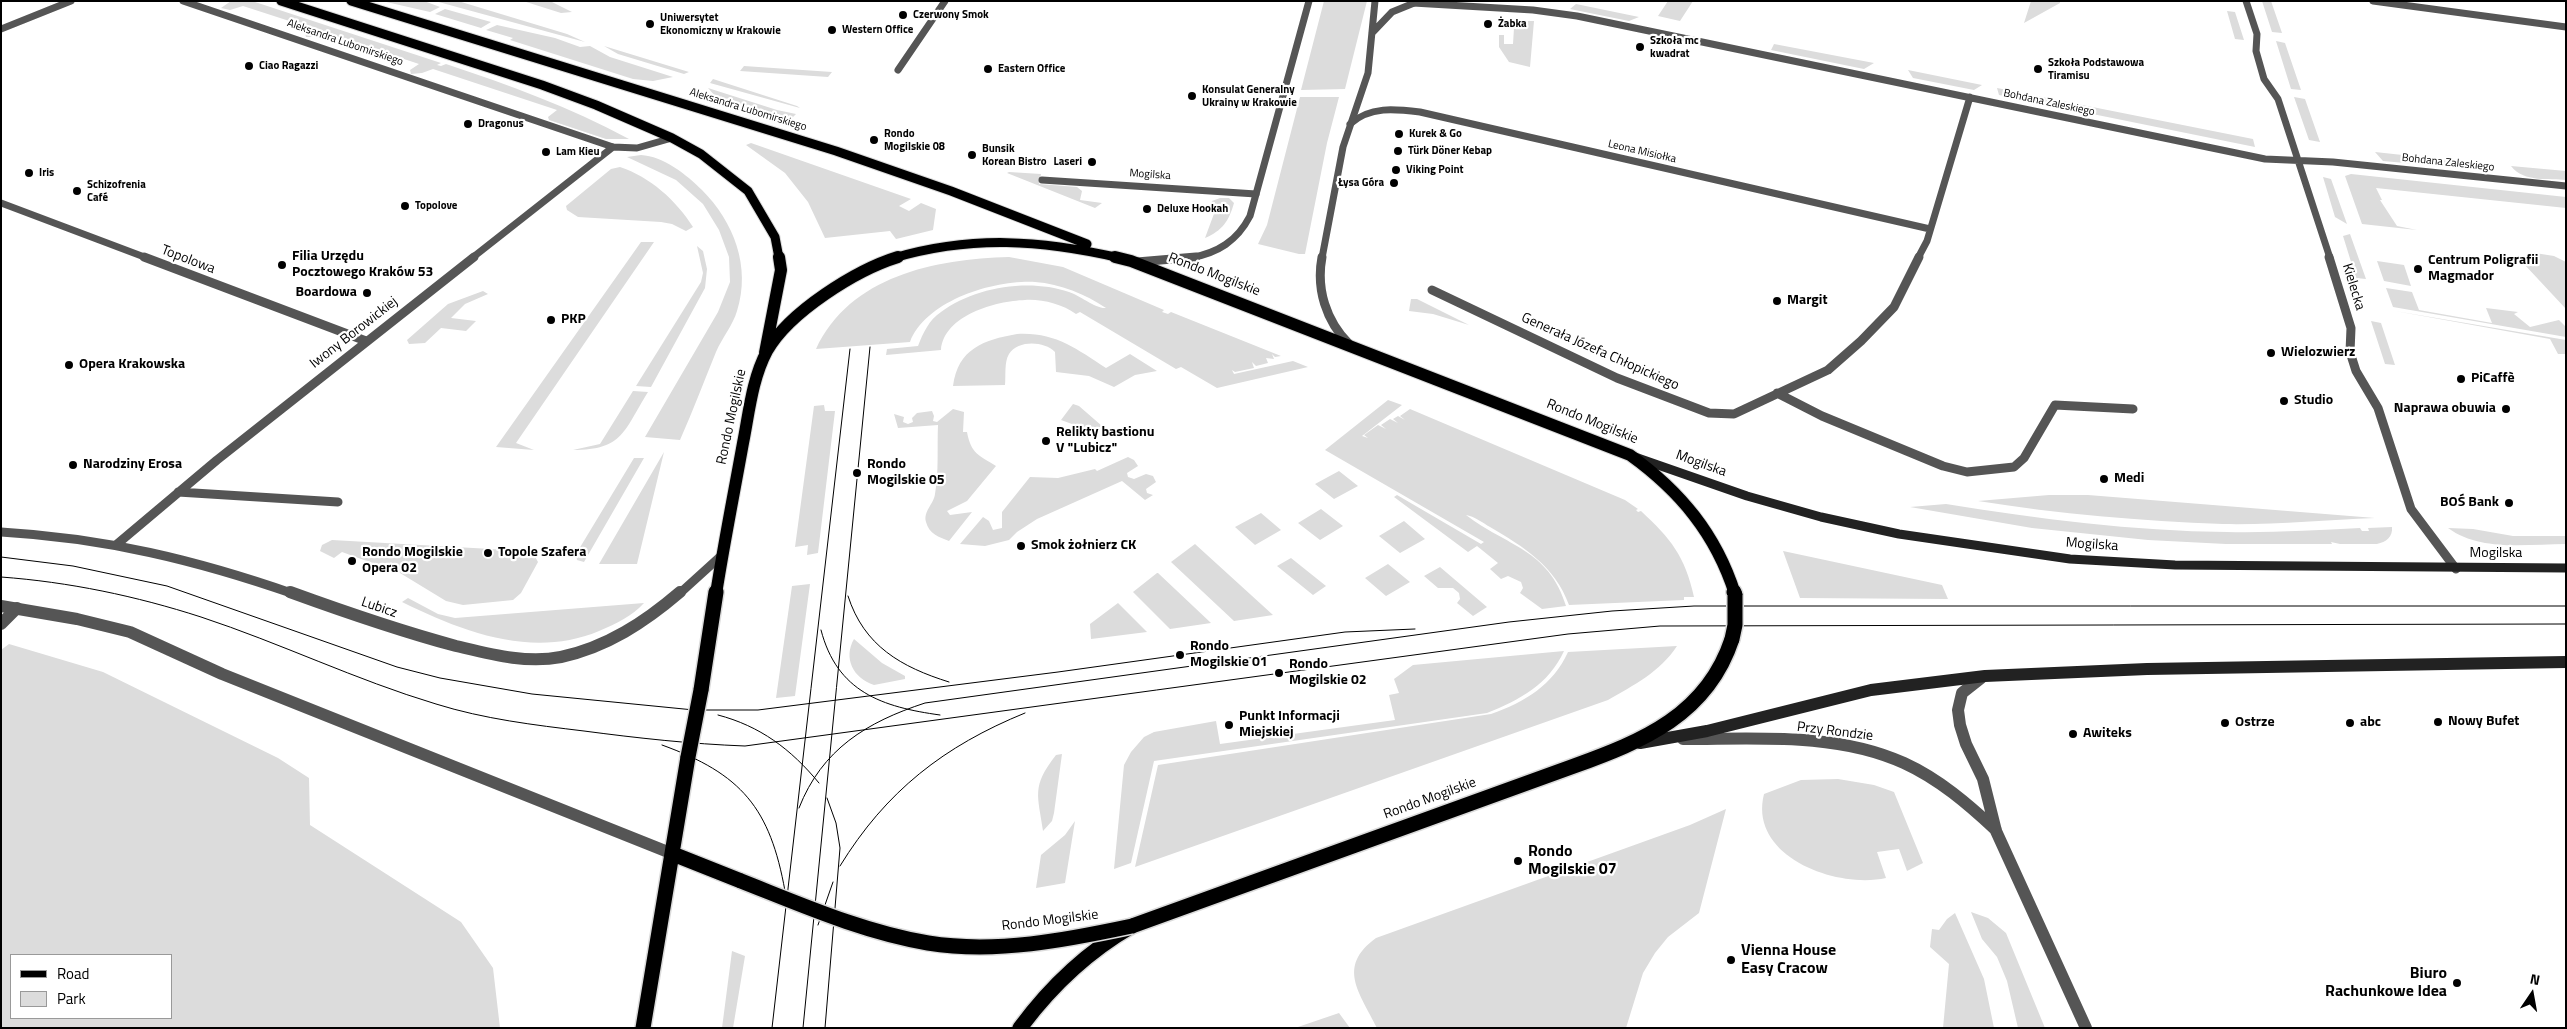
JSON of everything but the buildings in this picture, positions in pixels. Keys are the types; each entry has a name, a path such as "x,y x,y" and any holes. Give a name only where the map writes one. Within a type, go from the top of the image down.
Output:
{"main road":[{"name":"Aleksandra Lubomirskiego","path":"281,1 542,85 596,105 672,138 701,154 748,191 775,236 781,270 764,356"},
{"name":"Aleksandra Lubomirskiego","path":"351,1 649,94 724,114 822,146 908,175 1131,261"},
{"name":"Rondo Mogilskie","path":"1031,241 1080,248 1131,261 1351,346 1630,455 1670,487 1702,524 1730,572 1735,595 1735,625 1722,667 1696,700 1675,718 1629,744 1132,926 1055,941 964,946 903,938 827,913 673,854 722,555 756,383 764,356 798,317 824,295 878,265 919,250 973,242 1031,241"},
{"name":"Mogilska","path":"1630,455 1747,496 1821,517 1976,547 2070,559 2123,563 2456,569 2566,568"},
{"path":"1629,744 1675,738 1837,697 1904,685 1988,675 2116,669 2566,662"},
{"path":"643,1028 673,854"},
{"path":"1020,1028 1041,1000 1080,962 1111,938 1132,926"}],"street":[{"path":"1,29 71,1"},
{"name":"Aleksandra Lubomirskiego","path":"183,1 613,147 637,148 672,138"},
{"path":"898,70 945,1"},
{"path":"1131,261 1162,262 1193,258 1220,249 1234,240 1246,226 1309,1"},
{"path":"1351,346 1335,329 1324,302 1320,278 1321,258 1350,124 1368,73 1375,1"},
{"path":"1533,10 1537,1"},
{"name":"Kielecka","path":"2246,1 2258,34 2256,52 2264,79 2278,99 2300,162 2350,324 2349,347 2356,371 2378,408 2411,509 2456,569"},
{"path":"2373,1 2566,27"},
{"path":"1372,34 1385,16 1416,2"},
{"name":"Bohdana Zaleskiego","path":"1416,2 1533,10 1586,18 2265,159 2333,162 2566,186"},
{"name":"Generała Józefa Chłopickiego","path":"1432,290 1617,378 1695,408 1709,412 1734,414 1828,370 1861,341 1888,313 1900,297 1917,264 1930,229 1970,97"},
{"name":"Leona Misiołka","path":"1350,124 1356,117 1374,111 1420,112 1930,229"},
{"name":"Iwony Borowickiej","path":"116,545 178,492 366,341 613,147"},
{"name":"Mogilska","path":"1042,180 1256,194"},
{"name":"Topolowa","path":"1,202 366,341"},
{"path":"1777,394 1822,416 1943,466 1967,472 2014,467 2024,458 2056,405 2064,404 2133,410"},
{"path":"178,492 338,502"},
{"name":"Lubicz","path":"1,532 116,545 192,561 256,581 416,637 505,657 533,660 560,657 614,640 638,625 673,598 722,555"},
{"path":"1,606 104,624 130,632 222,674 673,854"},
{"path":"1,624 17,608"},
{"name":"Przy Rondzie","path":"1988,675 1976,680 1962,693 1958,710 1966,744 1983,779 1996,831 2086,1028"},
{"name":"Przy Rondzie","path":"1675,738 1801,742 1848,746 1873,751 1908,765 1948,789 1996,831"}],"green space":[{"path":"231,1 252,1 441,63 437,65 446,64 470,72 562,107 629,139 606,139 549,120 548,117 557,110 433,69 411,74 410,70 419,64 326,33 315,37 306,37 305,33 314,29 243,6 230,10 221,8"},
{"path":"382,1 424,1 440,7 430,12"},
{"path":"435,1 458,1 567,34 585,42"},
{"path":"523,1 550,1 572,12 561,13"},
{"path":"1324,1 1367,1 1345,89 1301,90"},
{"path":"1668,1 1693,1 1680,21 1658,16"},
{"path":"2031,1 2060,1 2060,3 2024,23"},
{"path":"2262,1 2271,1 2282,33 2272,32"},
{"path":"1576,4 1639,17 1629,21 1570,9"},
{"path":"445,9 491,22 481,28 435,14"},
{"path":"2227,11 2235,12 2244,40 2235,39"},
{"path":"1523,21 1534,21 1530,67 1509,62 1499,47 1499,35 1504,35 1504,44 1513,44 1514,28 1522,28"},
{"path":"497,25 555,38 580,47 590,46 610,57 673,77 653,81 633,79 510,40 513,38 486,30"},
{"path":"2276,41 2285,43 2301,90 2291,89"},
{"path":"1774,44 1874,63 1864,69 1771,50"},
{"path":"604,46 689,72 684,74 618,54"},
{"path":"744,66 832,72 828,77 740,71"},
{"path":"1908,70 1982,85 1974,90 1913,78"},
{"path":"713,79 797,106 800,108 710,83"},
{"path":"708,88 777,110 796,114 790,120 716,97"},
{"path":"1997,88 2253,139 2255,147 1999,95"},
{"path":"1300,97 1339,97 1327,143 1305,254 1258,244 1267,225"},
{"path":"2294,97 2305,99 2320,142 2309,140"},
{"path":"751,143 911,199 899,206 909,211 921,203 936,209 933,230 896,239 890,231 825,238 808,202 785,173 746,145"},
{"path":"2375,152 2467,162 2472,169 2383,161"},
{"path":"641,155 666,163 689,178 702,190 723,216 737,246 741,262 741,294 737,311 716,352 680,440 645,437 718,312 730,282 729,257 719,230 703,204 676,180 627,157"},
{"path":"2511,166 2566,171 2566,180 2537,179 2523,175"},
{"path":"620,167 652,183 679,208 693,227 686,231 672,224 661,222 578,217 567,210 566,206 611,169"},
{"path":"1007,173 1041,174 1039,184 1077,187 1082,191 1080,200 1102,203 1095,208"},
{"path":"2351,174 2566,197 2566,208 2376,188 2382,200 2380,200 2397,226 2417,230 2362,224 2345,176"},
{"path":"2323,177 2331,179 2347,224 2335,217"},
{"path":"1220,198 1229,198 1234,203 1232,209 1224,225 1205,238 1215,211 1210,209 1212,201"},
{"path":"2350,234 2366,279 2356,278 2343,236"},
{"path":"641,242 654,242 516,443 534,450 496,447"},
{"path":"697,246 703,251 707,269 705,288 651,387 636,386 701,282 703,273"},
{"path":"2535,253 2554,256 2566,262 2566,309 2524,264 2522,256"},
{"path":"1009,257 1063,267 1164,310 1162,312 1168,314 1171,312 1281,356 1275,357 1272,354 1274,359 1266,358 1268,363 1256,366 1252,362 1254,368 1235,372 1232,370 1234,374 1293,361 1308,367 1217,388 1181,367 1176,369 1080,312 1076,314 1058,305 1045,301 1031,300 1000,303 973,312 951,328 944,338 941,350 886,355 887,349 918,346 924,332 933,319 954,303 969,296 1002,287 1037,286 1053,288 1069,292 1097,306 1106,308 1072,290 1035,282 1018,282 981,289 945,304 930,315 918,328 910,342 816,349 831,324 850,304 872,288 898,276 924,268 952,262"},
{"path":"2377,261 2404,265 2411,286 2384,281"},
{"path":"2386,288 2412,292 2419,310 2492,323 2486,308 2518,312 2514,314 2530,327 2559,320 2566,327 2566,337 2393,307"},
{"path":"483,291 488,294 465,304 451,318 476,321 466,331 441,328 425,343 409,344 407,340 448,304"},
{"path":"1411,299 1417,299 1469,325 1433,314 1409,311"},
{"path":"2395,311 2566,340 2566,354 2558,354 2550,339"},
{"path":"2371,321 2381,323 2395,365 2385,364"},
{"path":"1017,334 1030,334 1054,339 1074,348 1106,368 1130,354 1157,371 1135,375 1114,387 1089,376 1056,372 1055,352 1038,344 1025,344 1013,349 1007,357 1005,385 953,386 960,363 974,348 993,339"},
{"path":"633,391 648,392 621,435 613,442 603,446 573,450 600,444"},
{"path":"1388,400 1402,405 1362,436 1368,438 1364,435 1378,425 1386,429 1381,425 1390,419 1398,423 1393,419 1398,416 1405,420 1400,416 1410,409 1625,500 1652,521 1669,540 1686,570 1694,597 1684,597 1684,600 1569,605 1556,579 1537,559 1503,534 1466,515 1525,551 1549,572 1566,606 1542,609 1520,593 1523,588 1521,582 1508,576 1501,579 1490,569 1498,563 1477,546 1468,552 1394,497 1397,495 1481,544 1484,542 1325,450"},
{"path":"1073,404 1079,406 1102,426 1087,436 1072,424 1061,420"},
{"path":"824,405 825,411 835,411 818,553 807,555 808,545 795,547 814,406"},
{"path":"953,409 964,412 963,432 967,432 973,450 996,466 967,501 947,511 950,515 972,512 949,541 932,532 927,526 925,518 934,498 936,486 938,425 898,428 894,414 904,417 903,422 908,424 913,422 912,418 917,413 932,411 933,421 937,422"},
{"path":"664,452 637,564 599,564"},
{"path":"1128,457 1134,460 1138,466 1127,473 1128,477 1134,479 1146,474 1153,476 1156,482 1146,489 1147,493 1153,495 1145,500 1122,481 1037,519 1017,532 1009,540 985,546 960,544 983,517 989,521 993,530 1002,528 1002,512 1030,477 1058,478 1095,469 1097,471"},
{"path":"634,458 644,458 584,562 577,560 576,554"},
{"path":"1339,471 1358,486 1334,499 1315,484"},
{"path":"2049,495 2088,495 2375,518 2261,524 2192,523 2069,513 1978,501"},
{"path":"1946,504 2016,515 2121,527 2260,532 2360,528 2362,531 2369,531 2368,528 2392,527 2392,531 2388,538 2377,544 2340,544 2331,542 2332,544 2226,544 2148,540 2032,528 1910,507"},
{"path":"1321,509 1343,526 1320,540 1298,523"},
{"path":"1261,513 1281,530 1255,545 1235,527"},
{"path":"1404,521 1425,539 1400,553 1379,536"},
{"path":"2448,528 2473,529 2513,536 2566,536 2566,544 2490,544 2461,536"},
{"path":"332,540 526,551 533,553 538,562 521,593 513,600 463,605 446,601 400,573 342,552 334,558 320,551 322,545"},
{"path":"1195,544 1273,615 1234,621 1171,562"},
{"path":"1783,551 1942,585 1948,599 1800,598"},
{"path":"1291,558 1326,586 1313,595 1277,566"},
{"path":"1388,564 1410,582 1386,596 1365,578"},
{"path":"1440,567 1487,607 1473,616 1457,603 1460,599 1459,593 1453,588 1438,588 1424,576"},
{"path":"1157,573 1211,623 1170,629 1133,592"},
{"path":"810,584 795,696 776,698 792,586"},
{"path":"408,598 438,614 455,618 644,603 612,626 599,631 574,639 524,642 474,632 449,623 402,602"},
{"path":"1118,603 1147,632 1091,639 1090,624"},
{"path":"854,639 882,663 905,676 905,679 874,685 860,678 850,660 851,646"},
{"path":"9,644 103,672 278,758 309,778 310,825 461,922 493,968 500,1028 1,1028 1,650"},
{"path":"1677,646 1655,671 1608,700 1135,867 1158,765 1491,714 1515,704 1537,691 1562,664 1568,652"},
{"path":"1564,651 1558,663 1542,682 1522,696 1487,713 1154,761 1131,863 1114,869 1124,765 1131,752 1144,737 1154,732 1216,721 1220,744 1395,720 1389,695 1399,693 1394,679 1413,665"},
{"path":"1062,754 1054,813 1052,821 1043,831 1038,792 1048,766 1056,755"},
{"path":"1838,779 1874,785 1894,792 1923,863 1907,871 1899,849 1877,852 1886,878 1866,880 1822,873 1801,864 1783,851 1769,835 1763,816 1764,794 1801,780"},
{"path":"1726,809 1699,913 1668,937 1655,953 1643,973 1626,1028 1377,1028 1359,992 1354,970 1357,959 1364,949 1376,938 1690,825"},
{"path":"1075,821 1065,883 1036,888 1041,855 1065,835"},
{"path":"1971,912 1988,918 2006,933 2045,1028 2018,1028 2007,981 1997,957 1982,939"},
{"path":"1955,913 1984,979 1994,1028 1943,1028 1949,964 1930,947 1932,929 1939,930 1947,919"},
{"path":"732,951 745,956 733,1028 722,1028"},
{"path":"1339,1013 1350,1028 1295,1028"}],"tram line":[{"path":"838,668 870,347"},
{"path":"809,704 850,349"},
{"path":"1,557 73,566 167,586 397,667 440,678 532,694 694,710 758,710 809,704"},
{"path":"1,577 77,586 177,609 260,638 347,673 436,704 472,714 528,724 684,742 745,746 776,742"},
{"path":"848,596 864,628 886,652 915,669 949,682"},
{"path":"908,709 925,703 1509,622 1612,611 1694,606 2566,606"},
{"path":"865,730 1568,634 1660,626 2566,624"},
{"path":"870,696 1345,632 1415,629"},
{"path":"821,630 828,651 838,668"},
{"path":"835,700 838,668"},
{"path":"838,668 850,682 870,696"},
{"path":"835,700 870,696"},
{"path":"870,696 908,709"},
{"path":"809,704 835,700"},
{"path":"832,734 835,700"},
{"path":"805,738 809,704"},
{"path":"865,730 884,719 908,709"},
{"path":"908,709 940,715"},
{"path":"840,866 877,815 897,793 919,774 968,740 1025,713"},
{"path":"718,715 748,725 776,742"},
{"path":"829,759 849,740 865,730"},
{"path":"832,734 865,730"},
{"path":"805,738 832,734"},
{"path":"829,759 832,734"},
{"path":"776,742 805,738"},
{"path":"802,765 805,738"},
{"path":"776,742 802,765"},
{"path":"662,745 713,768 732,782 748,798 761,816 771,837 785,891"},
{"path":"803,1028 829,759"},
{"path":"814,778 829,759"},
{"path":"772,1028 802,765"},
{"path":"802,765 814,778"},
{"path":"799,808 814,778"},
{"path":"814,778 819,783"},
{"path":"825,1028 840,848 836,823 827,798"},
{"path":"818,925 833,882"}],"place":[{"name":"Czerwony Smok","path":"903,15"},
{"name":"Uniwersytet Ekonomiczny w Krakowie","path":"650,24"},
{"name":"Żabka","path":"1488,24"},
{"name":"Western Office","path":"832,30"},
{"name":"Szkoła mc kwadrat","path":"1640,47"},
{"name":"Ciao Ragazzi","path":"249,66"},
{"name":"Eastern Office","path":"988,69"},
{"name":"Szkoła Podstawowa Tiramisu","path":"2038,69"},
{"name":"Konsulat Generalny Ukrainy w Krakowie","path":"1192,96"},
{"name":"Dragonus","path":"468,124"},
{"name":"Kurek & Go","path":"1399,134"},
{"name":"Rondo Mogilskie 08","path":"874,140"},
{"name":"Türk Döner Kebap","path":"1398,151"},
{"name":"Lam Kieu","path":"546,152"},
{"name":"Bunsik Korean Bistro","path":"972,155"},
{"name":"Laseri","path":"1092,162"},
{"name":"Viking Point","path":"1396,170"},
{"name":"Iris","path":"29,173"},
{"name":"Łysa Góra","path":"1394,183"},
{"name":"Schizofrenia Café","path":"77,191"},
{"name":"Topolove","path":"405,206"},
{"name":"Deluxe Hookah","path":"1147,209"},
{"name":"Filia Urzędu Pocztowego Kraków 53","path":"282,265"},
{"name":"Centrum Poligrafii Magmador","path":"2418,269"},
{"name":"Boardowa","path":"367,293"},
{"name":"Margit","path":"1777,301"},
{"name":"PKP","path":"551,320"},
{"name":"Wielozwierz","path":"2271,353"},
{"name":"Opera Krakowska","path":"69,365"},
{"name":"PiCaffè","path":"2461,379"},
{"name":"Studio","path":"2284,401"},
{"name":"Naprawa obuwia","path":"2506,409"},
{"name":"Relikty bastionu V \"Lubicz\"","path":"1046,441"},
{"name":"Narodziny Erosa","path":"73,465"},
{"name":"Rondo Mogilskie 05","path":"857,473"},
{"name":"Medi","path":"2104,479"},
{"name":"BOŚ Bank","path":"2509,503"},
{"name":"Smok żołnierz CK","path":"1021,546"},
{"name":"Topole Szafera","path":"488,553"},
{"name":"Rondo Mogilskie Opera 02","path":"352,561"},
{"name":"Rondo Mogilskie 01","path":"1180,655"},
{"name":"Rondo Mogilskie 02","path":"1279,673"},
{"name":"Nowy Bufet","path":"2438,722"},
{"name":"Ostrze","path":"2225,723"},
{"name":"abc","path":"2350,723"},
{"name":"Punkt Informacji Miejskiej","path":"1229,725"},
{"name":"Awiteks","path":"2073,734"},
{"name":"Rondo Mogilskie 07","path":"1518,861"},
{"name":"Vienna House Easy Cracow","path":"1731,960"},
{"name":"Biuro Rachunkowe Idea","path":"2457,983"}]}
